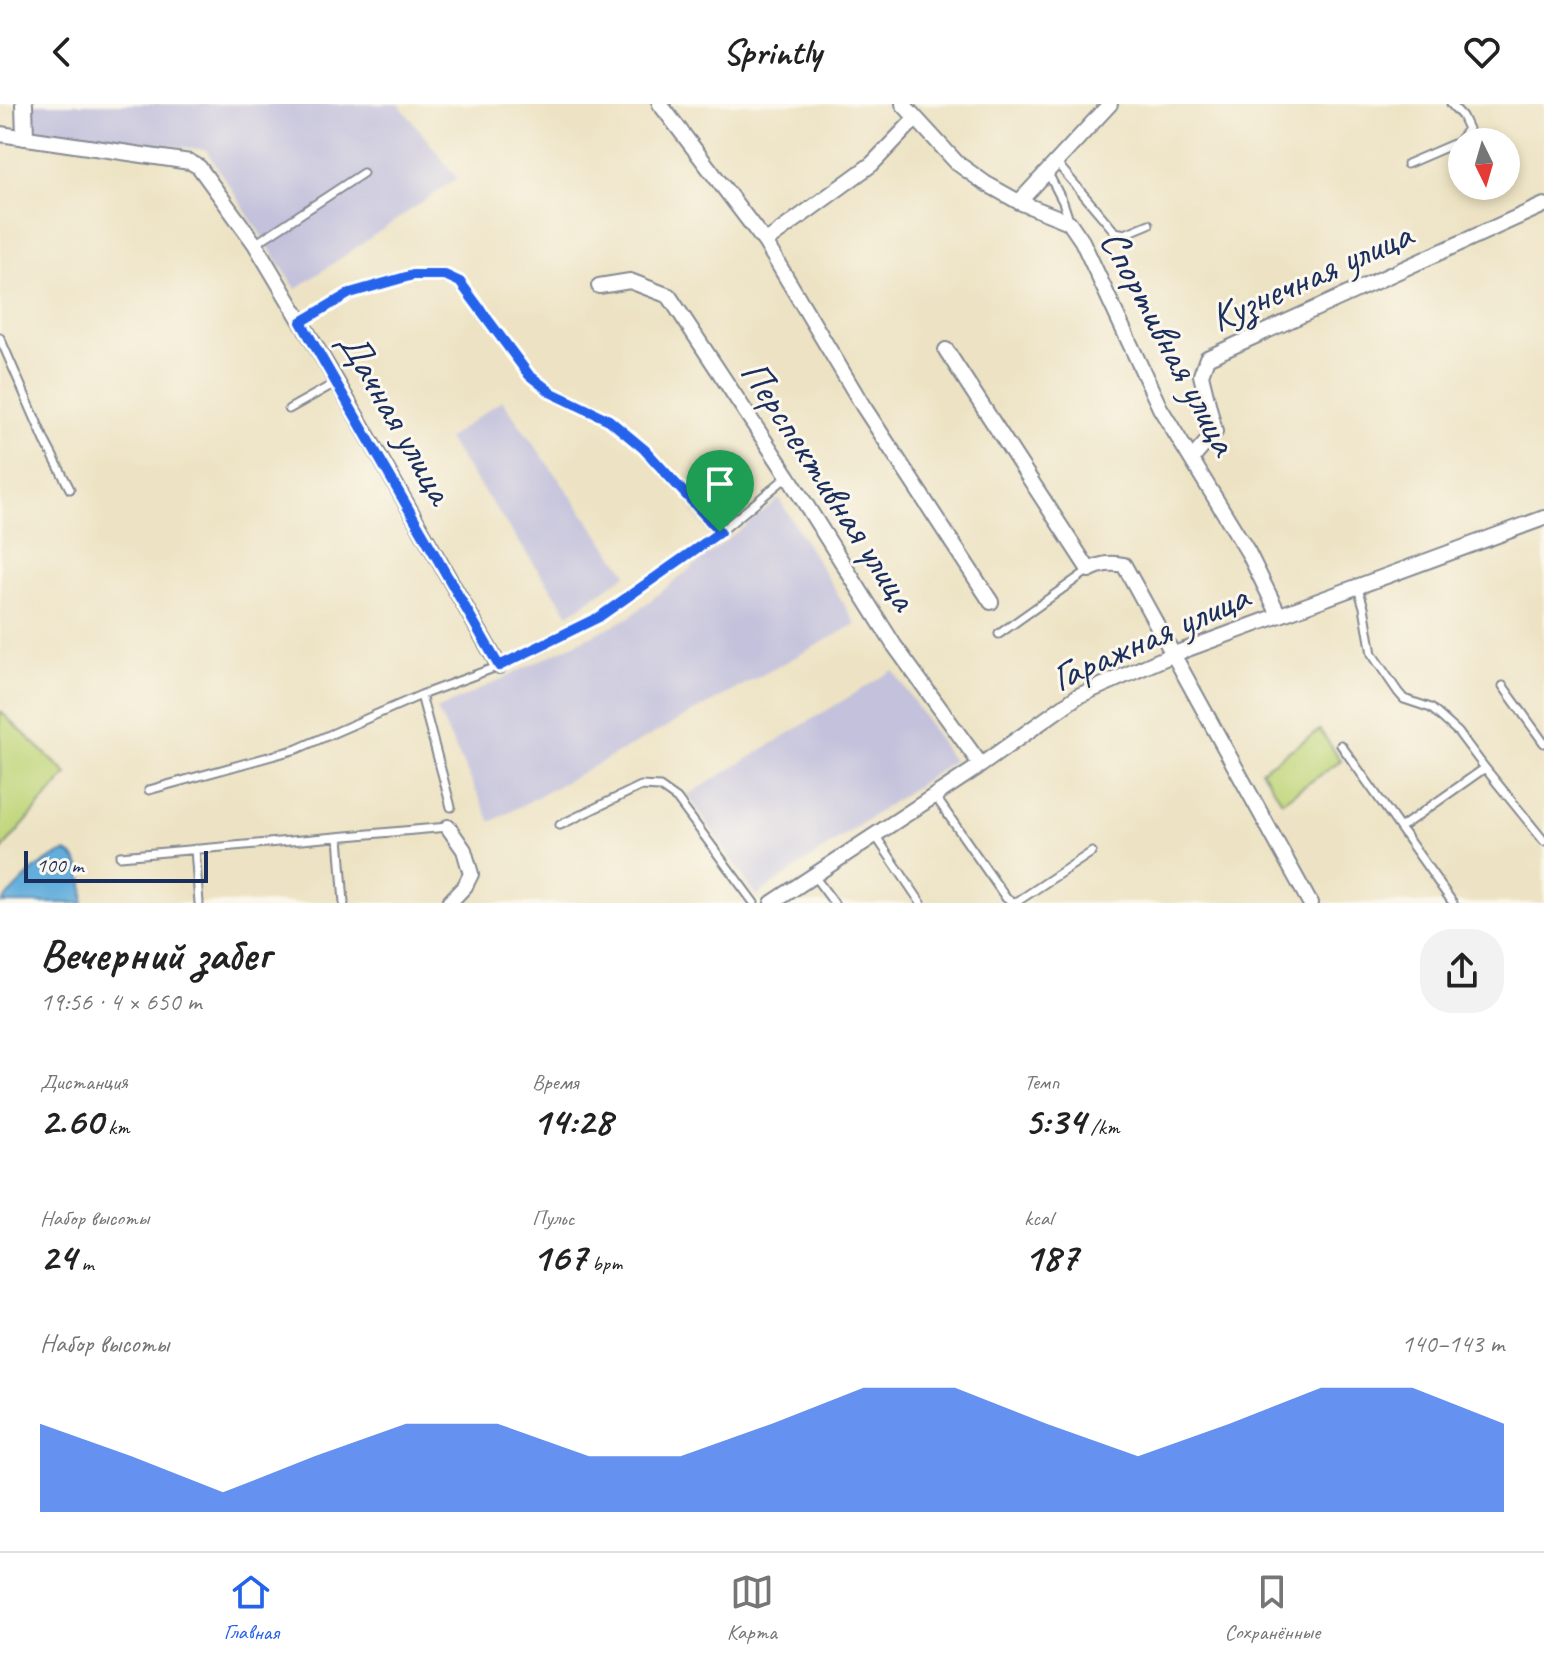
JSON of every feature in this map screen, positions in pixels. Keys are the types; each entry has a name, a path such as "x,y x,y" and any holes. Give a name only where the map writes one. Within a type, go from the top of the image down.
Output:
{"street":[{"path":"0,134 25,137 24,104"},
{"path":"660,104 765,242 863,406 991,602"},
{"name":"Спортивная улица","path":"903,104 957,163 985,183 1019,202 1069,222 1082,241 1160,408 1248,552 1279,615"},
{"path":"1019,202 1110,104"},
{"path":"765,242 872,164 915,119"},
{"name":"Дачная улица","path":"25,137 190,162 199,167 255,244 499,666"},
{"name":"Кузнечная улица","path":"1192,459 1215,432 1201,375 1207,358 1544,205"},
{"name":"Перспективная улица","path":"599,286 630,281 669,296 788,476 894,645 981,765"},
{"path":"946,350 1089,570 1102,564 1124,565 1310,903"},
{"name":"Гаражная улица","path":"772,903 981,765 1078,696 1174,654 1544,518"},
{"path":"448,827 464,850 471,874 465,886 449,903"}],"lane":[{"path":"1407,164 1458,142 1468,129 1451,104"},
{"path":"1051,167 1069,222"},
{"path":"1051,167 1115,232 1125,234 1149,224"},
{"path":"255,244 363,173"},
{"path":"301,322 350,293 413,275 445,275 460,282 529,375 552,393 609,420 644,449 720,532"},
{"path":"0,338 45,441 70,489"},
{"path":"289,409 337,382"},
{"path":"149,790 297,749 421,695 499,666 599,617 720,532 788,476"},
{"path":"999,634 1089,570"},
{"path":"1357,586 1372,654 1398,692 1404,699 1431,708 1458,732 1544,841"},
{"path":"1503,686 1544,743"},
{"path":"421,695 451,807"},
{"path":"1341,745 1453,903"},
{"path":"1400,828 1485,768"},
{"path":"560,825 641,786 660,787 677,799 754,903"},
{"path":"935,795 1006,898 1012,902 1092,852"},
{"path":"120,856 448,827"},
{"path":"875,835 921,903"},
{"path":"339,837 344,903"},
{"path":"195,849 199,903"},
{"path":"814,876 834,903"}],"shaded area":[{"path":"33,104 399,104 457,178 296,289 206,150 33,129"},
{"path":"502,400 627,574 569,614 447,439"},
{"path":"779,499 856,624 491,822 437,710 628,618"},
{"path":"893,670 953,761 756,896 688,795"}],"green space":[{"path":"0,711 67,774 0,852"},
{"path":"1320,730 1341,761 1282,801 1261,770"}],"water":[{"path":"66,852 80,867 83,903 1,903 39,866"}],"route":[{"path":"413,275 445,275 460,282 529,375 552,393 609,420 644,449 720,532 599,617 499,666 301,322 350,293 413,275"}]}
